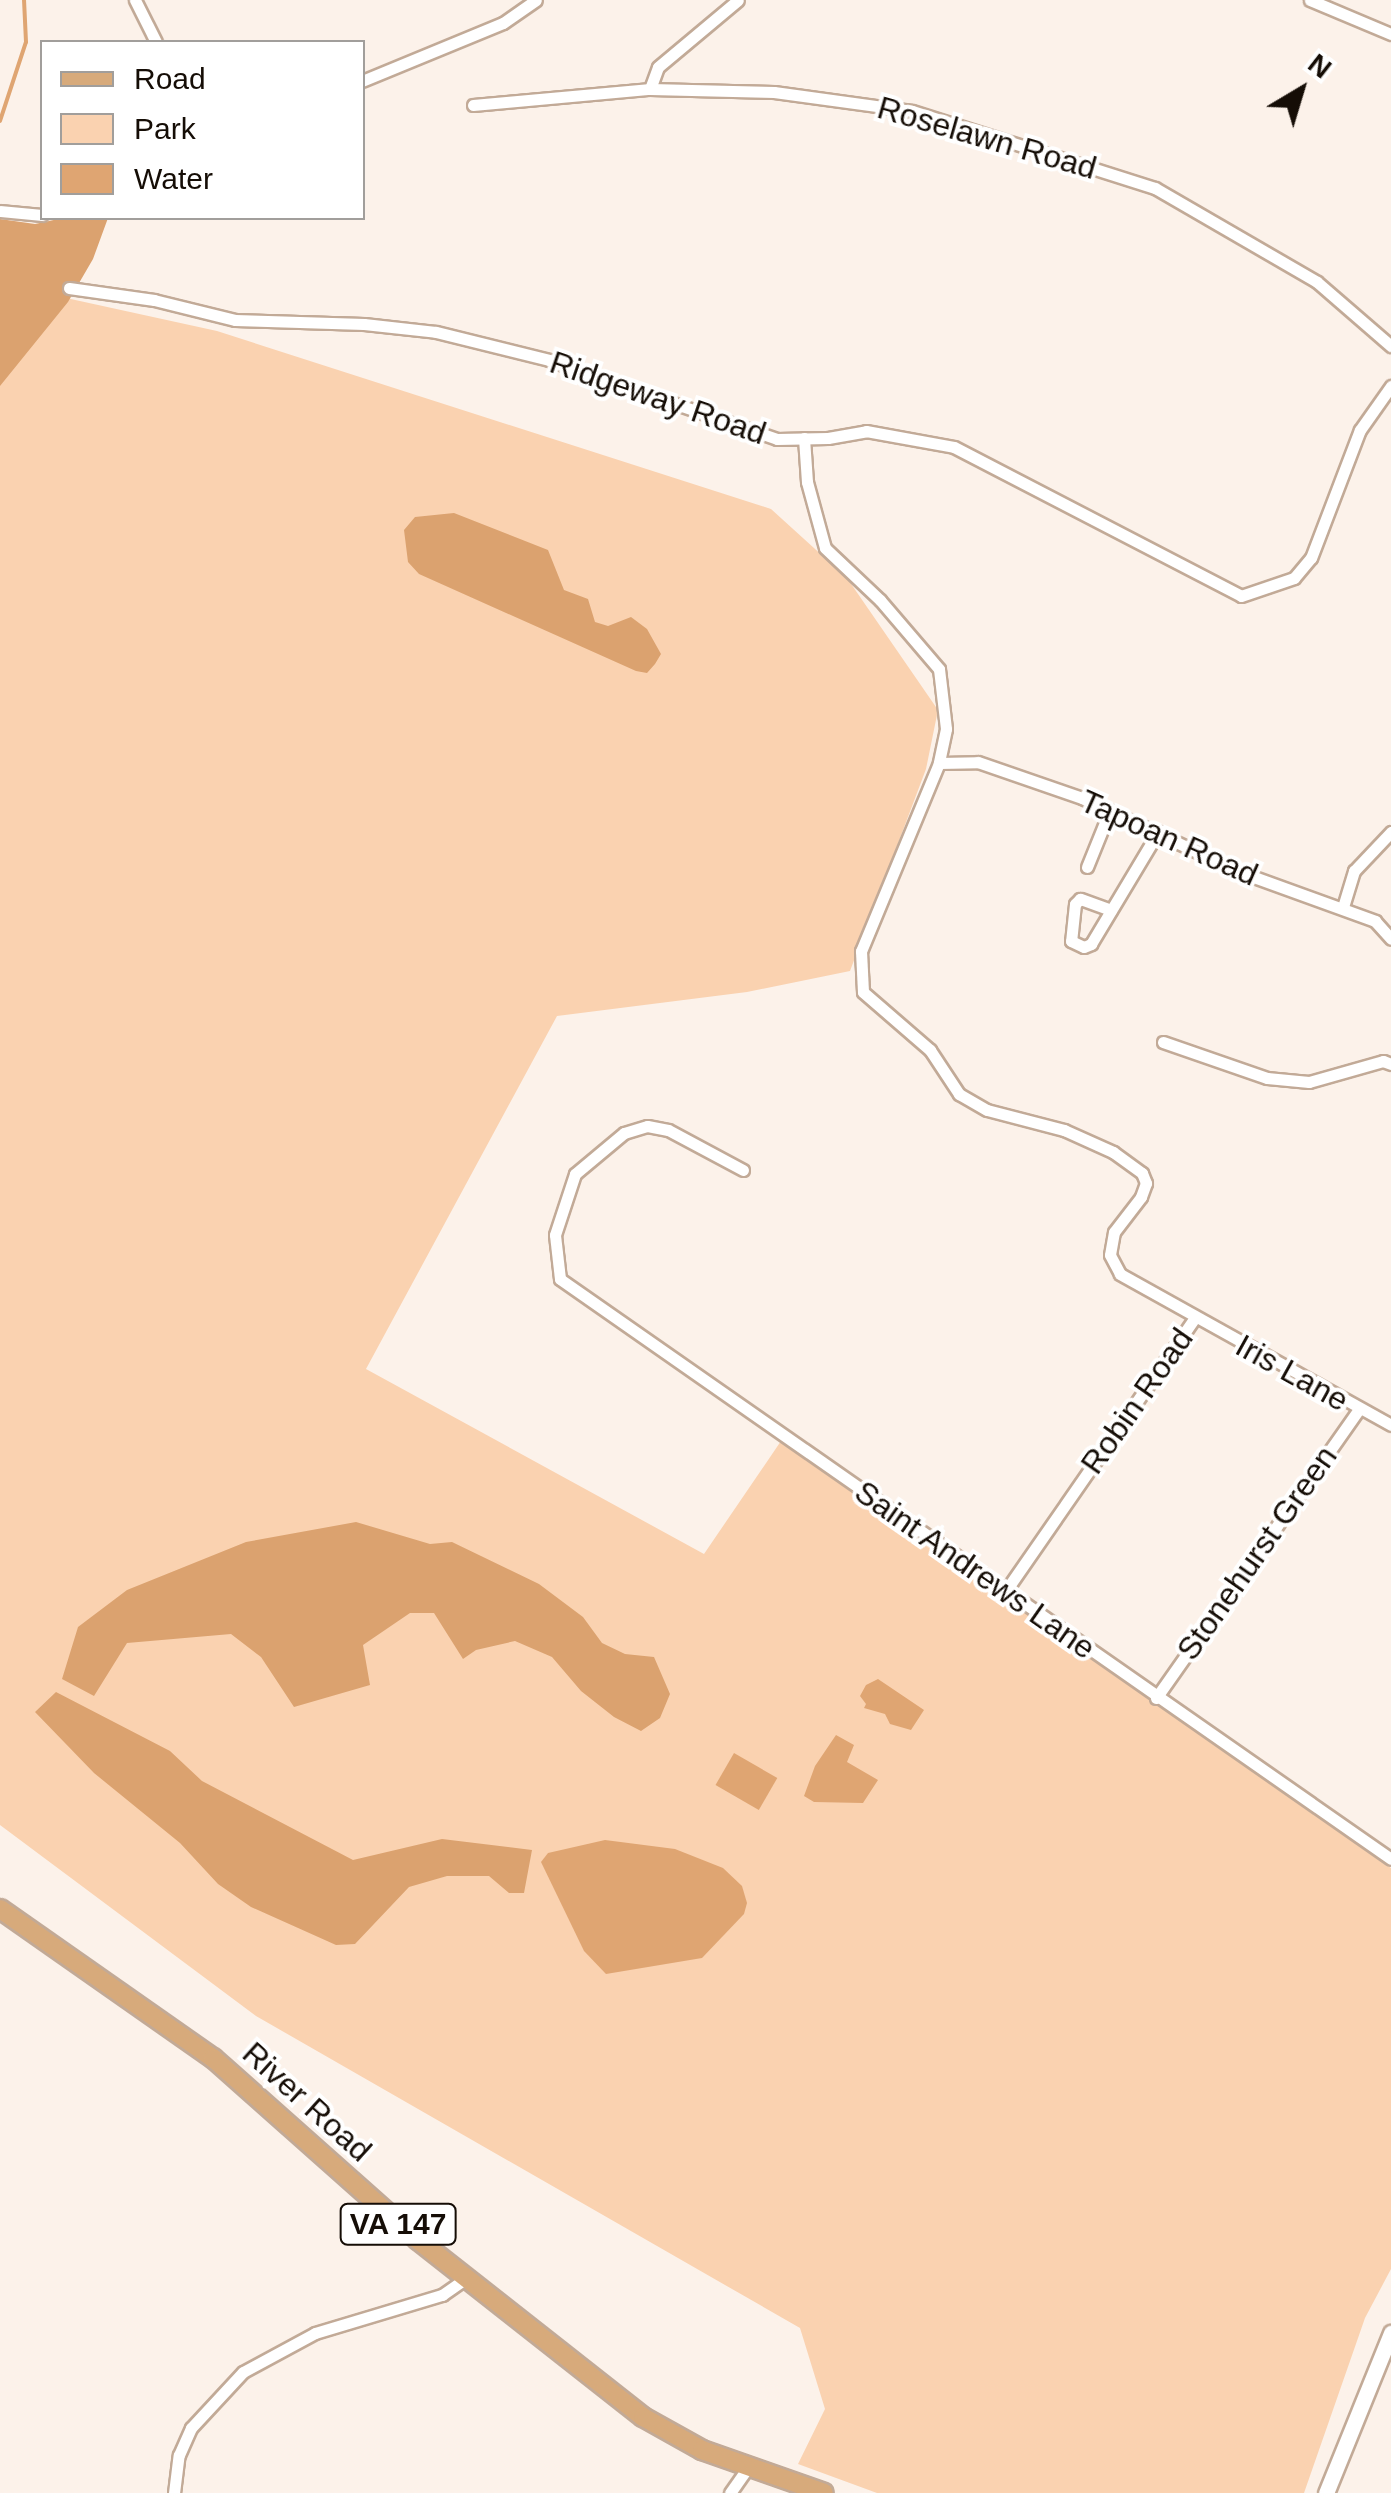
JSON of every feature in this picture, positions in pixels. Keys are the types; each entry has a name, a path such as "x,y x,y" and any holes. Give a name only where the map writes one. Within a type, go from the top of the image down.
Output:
{"main road":[{"name":"River Road","path":"3,1916 213,2058 465,2279 643,2418 684,2442 824,2493"},
{"path":"1326,2493 1391,2334"}],"street":[{"path":"136,0 155,40"},
{"path":"365,80 503,24 536,0"},
{"path":"650,90 658,67 738,0"},
{"path":"1310,0 1391,34"},
{"name":"Roselawn Road","path":"474,105 650,90 774,92 880,103 1155,188 1318,282 1391,346"},
{"path":"0,211 40,214"},
{"name":"Ridgeway Road","path":"70,288 154,300 235,320 364,324 436,332 549,360 776,438 866,431 954,447 1241,596 1294,578 1311,558 1360,430 1391,386"},
{"path":"804,438 807,482 825,548 880,600 938,669 946,729 939,763"},
{"name":"Tapoan Road","path":"939,763 978,762 1110,810 1250,876 1376,921 1391,938"},
{"name":"Robin Road","path":"939,763 861,951 863,992 930,1050 959,1094 988,1110 1064,1130 1113,1152 1142,1173 1146,1183 1141,1197 1114,1232 1110,1255 1120,1274 1194,1319 1008,1589"},
{"path":"1087,867 1110,810"},
{"path":"1111,910 1158,832"},
{"path":"1343,908 1354,870 1391,832"},
{"path":"1163,1042 1267,1078 1308,1082 1384,1061 1391,1064"},
{"name":"Saint Andrews Lane","path":"743,1170 668,1130 647,1126 624,1134 575,1174 554,1235 560,1279 1391,1859"},
{"name":"Iris Lane","path":"1194,1319 1391,1425"},
{"name":"Stonehurst Green","path":"1156,1698 1359,1409"},
{"path":"174,2493 179,2455 191,2428 243,2372 315,2333 442,2294 465,2279"},
{"path":"730,2493 748,2468"}],"green space":[{"path":"57,296 217,331 771,509 847,578 938,710 926,769 850,971 747,992 557,1016 366,1369 704,1554 781,1441 1391,1868 1391,2269 1365,2318 1304,2493 877,2493 798,2464 825,2409 800,2328 256,2016 0,1825 0,380"}],"shaded area":[{"path":"0,219 35,224 107,220 93,259 68,302 0,386"},
{"path":"454,513 548,550 564,590 588,599 595,622 608,626 631,617 647,629 661,654 655,664 647,673 636,671 419,574 408,562 404,530 415,517"},
{"path":"356,1522 430,1544 452,1542 539,1584 583,1617 602,1643 625,1654 654,1657 670,1694 660,1718 641,1731 614,1717 581,1691 552,1657 515,1641 476,1650 463,1659 434,1613 410,1613 363,1645 370,1685 294,1707 261,1657 231,1634 127,1643 94,1696 62,1679 78,1627 127,1590 246,1542"},
{"path":"56,1692 170,1751 202,1781 353,1860 442,1839 532,1850 524,1893 509,1893 489,1876 447,1876 409,1887 355,1944 336,1945 251,1907 218,1884 180,1843 94,1773 35,1712"}],"water":[{"path":"878,1679 924,1710 911,1730 890,1724 885,1714 864,1708 866,1704 860,1696 866,1685"},
{"path":"836,1735 854,1745 847,1762 878,1780 863,1803 814,1802 804,1796 815,1766"},
{"path":"734,1753 777,1778 759,1810 716,1785"},
{"path":"605,1840 675,1849 723,1868 742,1886 747,1903 744,1914 702,1958 606,1974 584,1951 541,1862 548,1853"}],"waterway":[{"path":"0,121 26,42 24,0"}]}
